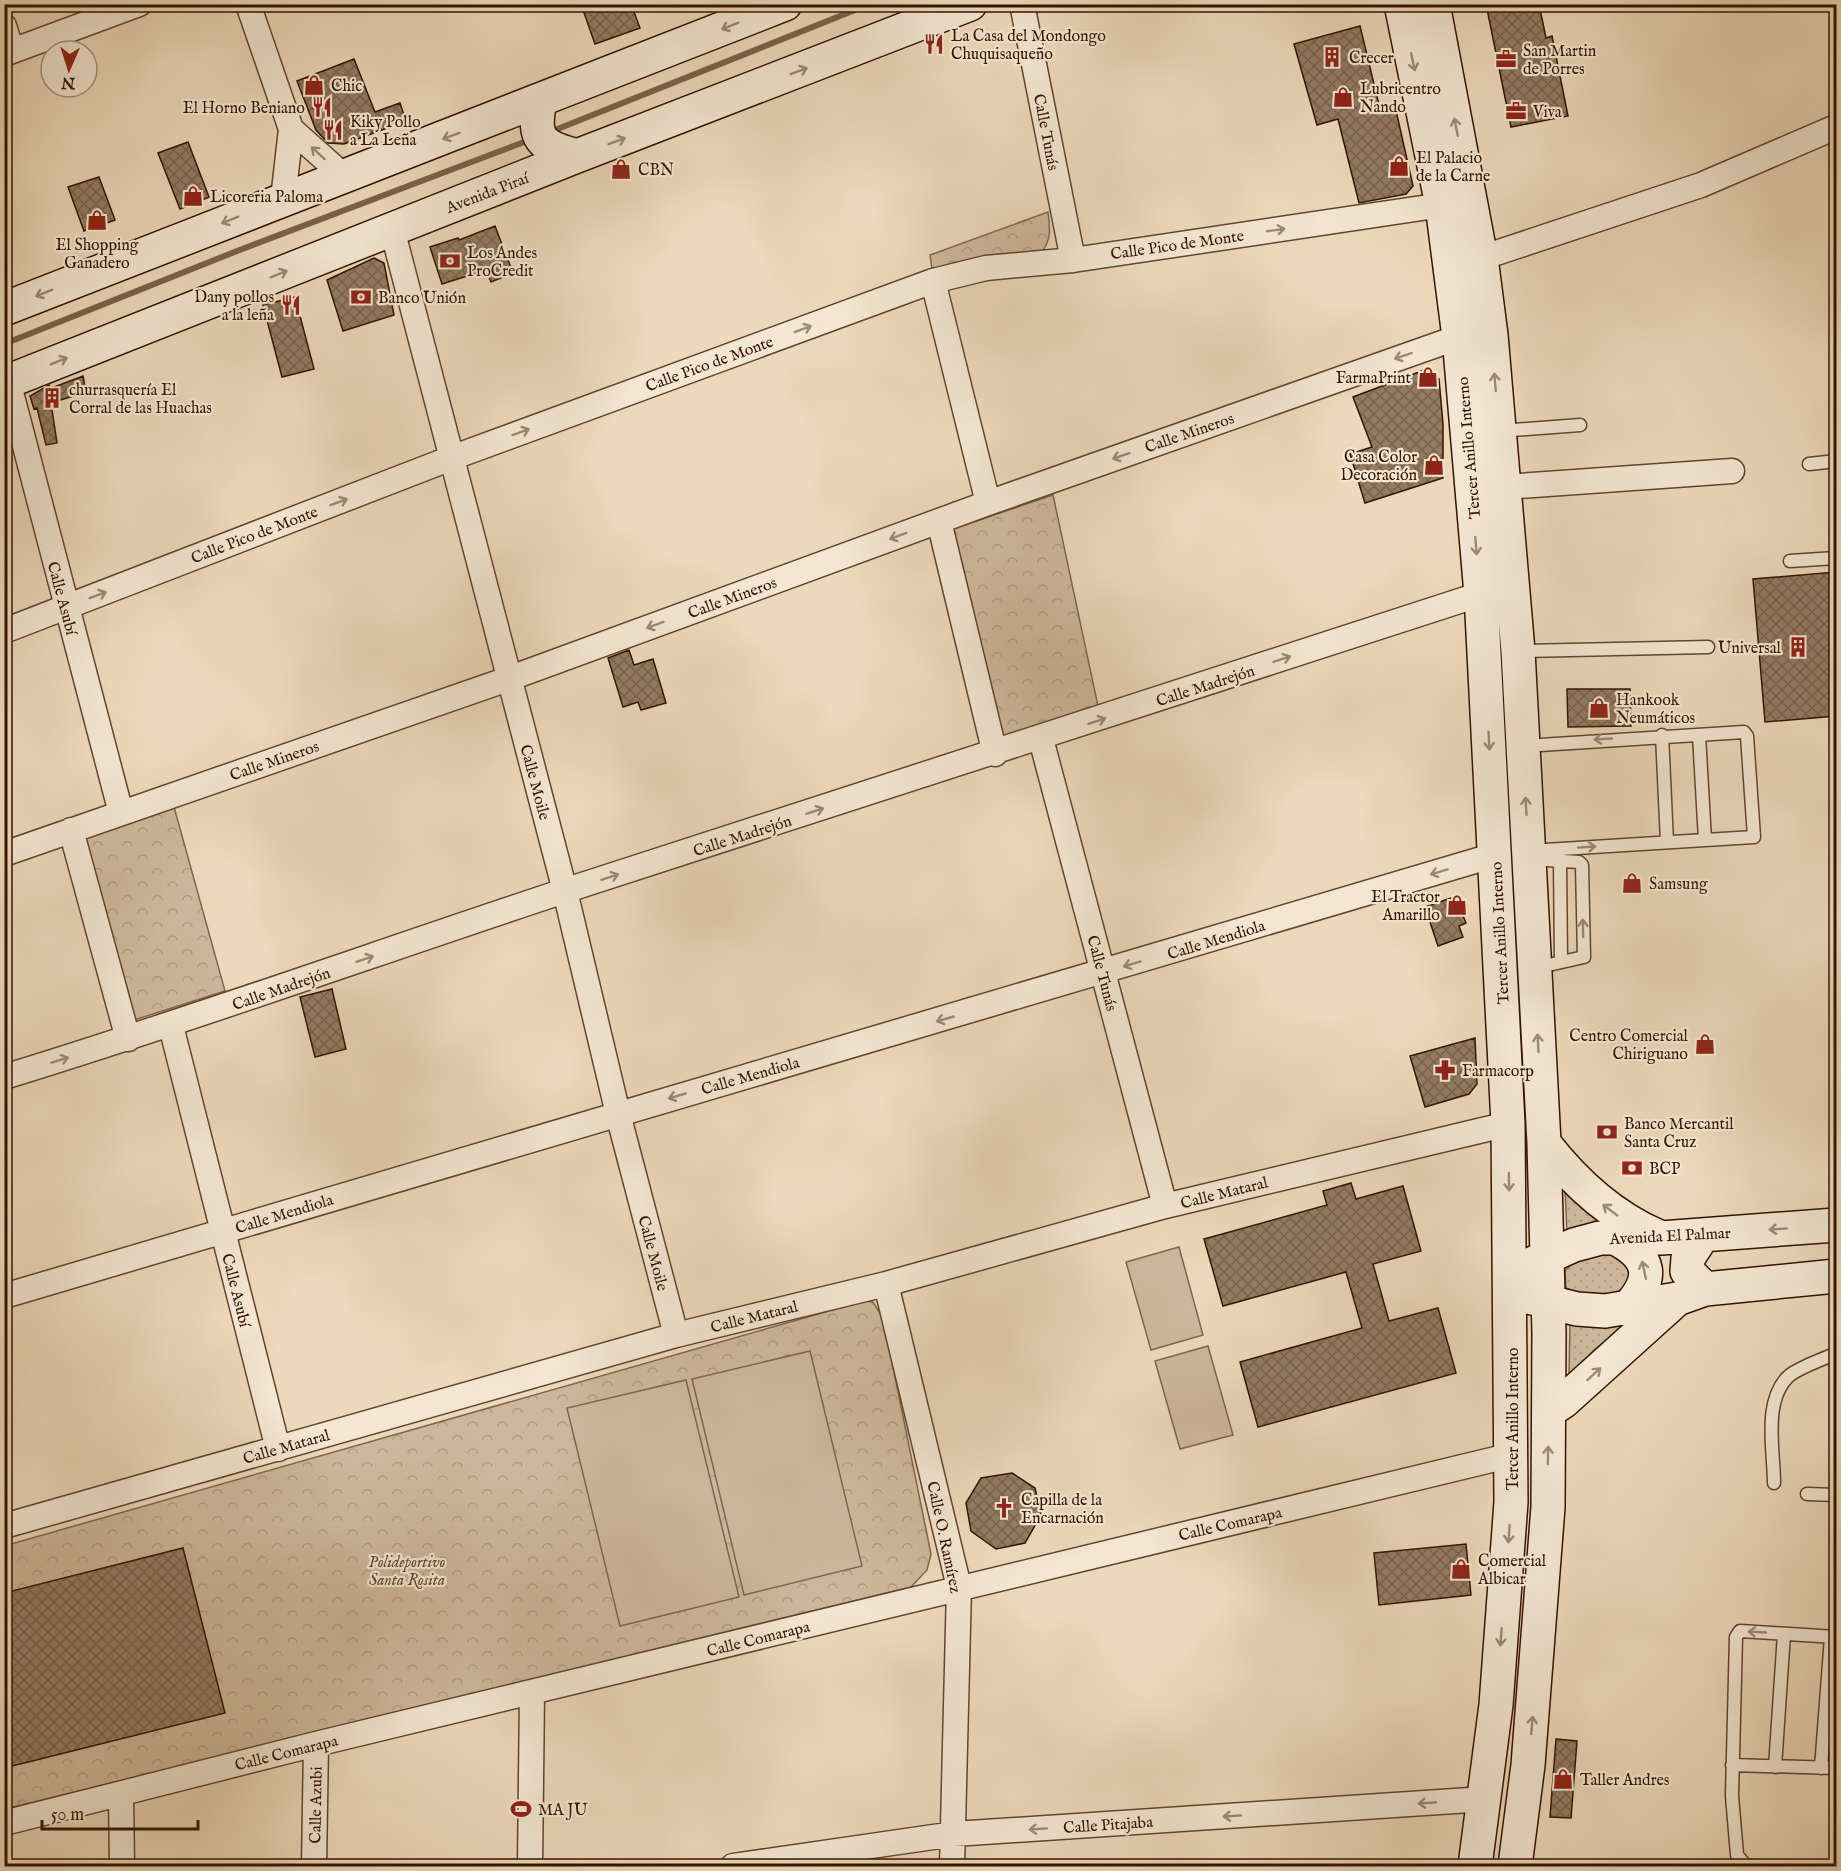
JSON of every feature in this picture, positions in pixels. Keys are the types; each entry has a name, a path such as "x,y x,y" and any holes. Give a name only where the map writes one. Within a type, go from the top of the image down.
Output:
{"main road":[{"path":"4,309 282,199 522,115 785,4"},
{"name":"Avenida Piraí","path":"6,382 392,229 527,170 970,4"},
{"name":"Tercer Anillo Interno","path":"1401,4 1442,206 1466,263 1491,335 1518,651 1523,746 1539,857 1547,965 1544,1143 1549,1303 1549,1411 1545,1556 1528,1765 1515,1865"},
{"name":"Tercer Anillo Interno","path":"1433,4 1466,263 1459,337 1480,594 1508,1124 1511,1502 1496,1705 1475,1866"},
{"path":"522,115 536,130 541,141 550,149 570,154"},
{"path":"522,115 522,130 530,139 532,150 527,170"},
{"path":"1544,1143 1558,1161 1611,1211 1633,1226 1661,1238"},
{"name":"Avenida El Palmar","path":"1511,1283 1547,1256 1600,1238 1661,1238 1836,1225"},
{"path":"1549,1411 1564,1401 1691,1294 1692,1279 1687,1271 1688,1258 1703,1235"},
{"path":"1615,1238 1637,1253 1647,1274 1646,1284 1627,1309"},
{"path":"1511,1283 1549,1303 1596,1310 1627,1309 1691,1294 1836,1276"},
{"path":"1512,1455 1520,1463 1530,1484 1545,1556"},
{"path":"1496,1705 1506,1758 1519,1766 1528,1765"},
{"path":"1485,1799 1496,1804 1500,1810 1515,1865"}],"street":[{"path":"4,26 8,53 139,4"},
{"path":"248,4 291,129 282,199"},
{"name":"Calle Tunás","path":"1022,4 1072,260"},
{"path":"1466,263 1701,185 1836,127"},
{"path":"291,129 345,177"},
{"name":"Calle Pico de Monte","path":"4,631 454,457 933,281 986,268 1072,260 1442,206"},
{"name":"Calle Moile","path":"392,229 454,457 508,680 565,891 618,1114 676,1335"},
{"path":"933,281 988,503"},
{"name":"Calle Mineros","path":"4,854 508,680 988,503 1459,337"},
{"name":"Calle Asubí","path":"6,382 121,813"},
{"path":"1504,488 1732,471"},
{"path":"939,521 995,754"},
{"name":"Calle Madrejón","path":"4,1077 171,1026 565,891 995,754 1480,594 1492,584 1501,570 1508,537"},
{"path":"1480,594 1497,603 1508,616 1518,651"},
{"name":"Calle Tunás","path":"1041,739 1165,1206"},
{"path":"71,830 128,1039"},
{"name":"Calle Mendiola","path":"4,1296 1103,973 1495,855"},
{"name":"Calle Asubí","path":"171,1026 278,1449"},
{"name":"Calle Mataral","path":"4,1526 676,1335 886,1284 1165,1206 1508,1124"},
{"name":"Calle O. Ramírez","path":"886,1284 959,1587 952,1866"},
{"name":"Calle Comarapa","path":"4,1823 316,1744 532,1694 959,1587 1512,1455"},
{"path":"530,1866 532,1694"},
{"name":"Calle Azubi","path":"314,1866 316,1744"},
{"path":"121,1794 122,1866"},
{"name":"Calle Pitajaba","path":"733,1866 954,1834 1485,1799"}],"lane":[{"path":"1499,432 1580,425"},
{"path":"1809,464 1836,460"},
{"path":"1790,561 1836,558"},
{"path":"1518,651 1708,647"},
{"path":"1523,746 1662,735 1747,733 1755,835 1752,838 1667,842 1539,857"},
{"path":"1662,735 1667,842"},
{"path":"1698,735 1705,840"},
{"path":"1539,857 1582,863 1584,955 1582,958 1547,965"},
{"path":"1774,1483 1773,1410 1777,1393 1790,1375 1836,1353"},
{"path":"1807,1494 1836,1495"},
{"path":"1756,1866 1746,1866 1737,1855 1732,1765 1737,1633 1834,1637 1821,1768"},
{"path":"1775,1767 1784,1634"},
{"path":"1732,1765 1836,1768"}],"green space":[{"path":"1048,212 1049,238 1041,253 932,269 930,255"},
{"path":"1053,495 1098,706 999,738 950,530"},
{"path":"174,807 225,991 131,1021 82,837"},
{"path":"1565,1187 1604,1223 1567,1234"},
{"path":"1179,1247 1203,1335 1151,1350 1126,1262"},
{"path":"1605,1253 1622,1258 1631,1269 1631,1281 1616,1292 1600,1296 1592,1296 1566,1288 1565,1271 1576,1259"},
{"name":"Polideportivo Santa Rosita","path":"864,1301 873,1302 883,1318 931,1554 927,1570 911,1587 5,1809 4,1546"},
{"path":"1628,1322 1593,1351 1569,1376 1570,1323"},
{"path":"1208,1346 1233,1435 1180,1449 1155,1361"},
{"path":"810,1351 862,1566 744,1595 692,1379"},
{"path":"686,1380 739,1597 620,1626 567,1408"}],"building":[{"path":"598,4 631,4 640,28 595,44 583,10"},
{"path":"1486,4 1539,4 1546,38 1552,36 1568,116 1511,127"},
{"path":"1360,26 1380,109 1395,106 1413,186 1406,194 1359,203 1338,119 1317,125 1294,44"},
{"path":"354,59 375,112 400,103 406,121 344,144 328,143 316,130 297,81"},
{"path":"188,142 209,197 180,209 158,153"},
{"path":"99,177 115,220 84,231 68,187"},
{"path":"495,226 513,273 491,282 486,270 442,284 430,247 458,238 459,240"},
{"name":"Banco Unión","path":"374,258 384,263 394,315 343,331 327,280"},
{"path":"295,297 314,369 282,377 263,305"},
{"path":"1424,370 1439,379 1443,424 1443,478 1365,503 1350,454 1372,447 1353,397"},
{"name":"churrasquería El Corral de las Huachas","path":"83,376 86,392 51,403 57,443 46,445 37,408 34,409 30,396 49,385 49,389"},
{"name":"Universal","path":"1836,572 1836,716 1765,722 1753,579"},
{"path":"629,650 634,665 653,659 666,703 641,710 638,702 623,707 608,658"},
{"name":"Hankook Neumáticos","path":"1567,689 1630,689 1631,726 1568,727"},
{"path":"1454,897 1460,899 1465,912 1462,913 1466,923 1459,926 1463,937 1438,946 1425,907"},
{"path":"332,989 346,1049 315,1057 300,997"},
{"name":"Farmacorp","path":"1475,1038 1477,1084 1469,1094 1425,1107 1410,1056"},
{"path":"1351,1183 1356,1199 1403,1186 1421,1251 1373,1264 1389,1321 1438,1308 1456,1373 1258,1427 1240,1362 1362,1328 1346,1272 1223,1306 1204,1239 1327,1205 1323,1191"},
{"path":"1012,1473 1035,1488 1041,1515 1025,1543 996,1549 971,1531 966,1503 981,1478"},
{"path":"1466,1544 1471,1595 1379,1605 1374,1553"},
{"path":"183,1548 225,1713 4,1768 4,1593"},
{"name":"Taller Andres","path":"1556,1739 1577,1741 1571,1818 1550,1817"}],"waterway":[{"path":"550,132 870,4"},
{"path":"4,344 237,251 532,139"}],"place":[{"name":"La Casa del Mondongo Chuquisaqueño","path":"934,44"},
{"name":"Crecer","path":"1332,57"},
{"name":"San Martin de Porres","path":"1506,59"},
{"name":"Chic","path":"314,85"},
{"name":"Lubricentro Nando","path":"1343,97"},
{"name":"El Horno Beniano","path":"322,107"},
{"name":"Viva","path":"1516,111"},
{"name":"Kiky Pollo a La Leña","path":"333,130"},
{"name":"El Palacio de la Carne","path":"1399,166"},
{"name":"CBN","path":"621,169"},
{"name":"Licoreria Paloma","path":"193,196"},
{"name":"El Shopping Ganadero","path":"97,220"},
{"name":"Los Andes ProCredit","path":"450,261"},
{"name":"Banco Unión","path":"361,297"},
{"name":"Dany pollos a la leña","path":"291,305"},
{"name":"FarmaPrint","path":"1428,377"},
{"name":"churrasquería El Corral de las Huachas","path":"52,398"},
{"name":"Casa Color Decoración","path":"1434,465"},
{"name":"Universal","path":"1798,647"},
{"name":"Hankook Neumáticos","path":"1599,708"},
{"name":"Samsung","path":"1632,883"},
{"name":"El Tractor Amarillo","path":"1457,905"},
{"name":"Centro Comercial Chiriguano","path":"1705,1044"},
{"name":"Farmacorp","path":"1445,1070"},
{"name":"Banco Mercantil Santa Cruz","path":"1607,1132"},
{"name":"BCP","path":"1632,1168"},
{"name":"Capilla de la Encarnación","path":"1004,1508"},
{"name":"Comercial Albicar","path":"1461,1569"},
{"name":"Taller Andres","path":"1563,1779"},
{"name":"MA JU","path":"521,1809"}]}
